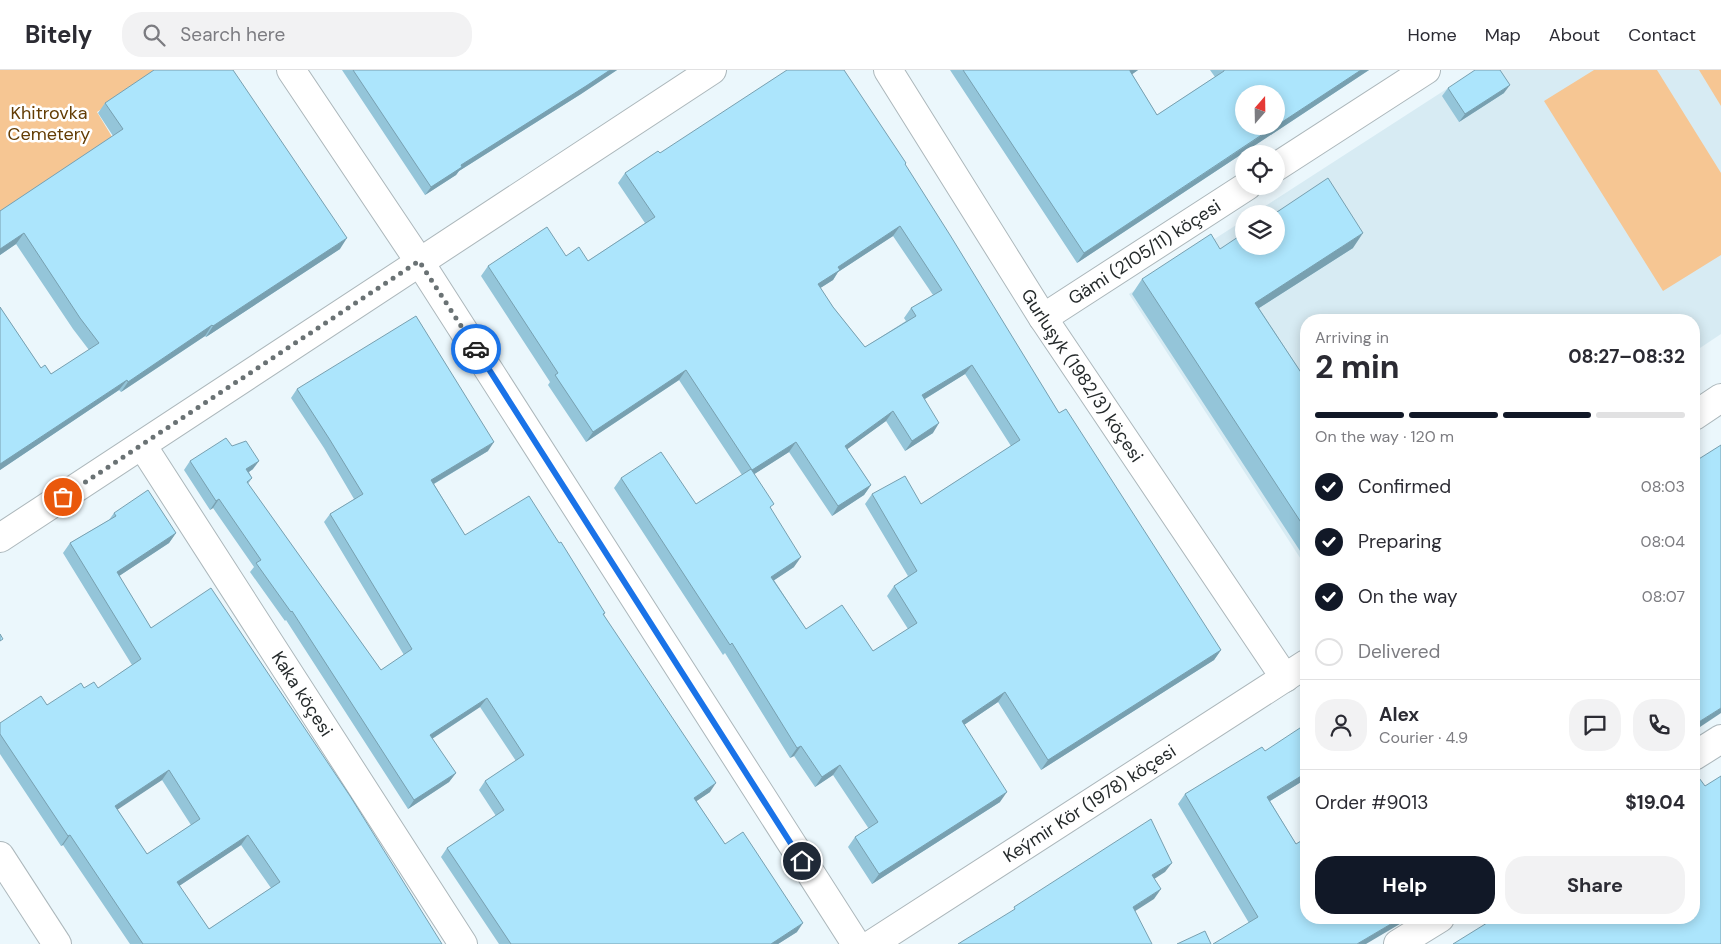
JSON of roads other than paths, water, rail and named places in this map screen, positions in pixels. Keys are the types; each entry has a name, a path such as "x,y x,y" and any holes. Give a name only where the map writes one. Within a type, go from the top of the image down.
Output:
{"street":[{"path":"291,70 419,261 856,944"},
{"path":"0,538 712,70"},
{"name":"Gurluşyk (1982/3) köçesi","path":"888,70 1044,318 1296,671"},
{"path":"1285,161 1426,70"},
{"name":"Gämi (2105/11) köçesi","path":"1044,318 1235,194"},
{"path":"1700,412 1721,398"},
{"name":"Kaka köçesi","path":"142,445 463,944"},
{"name":"Keýmir Kör (1978) köçesi","path":"872,944 1296,671"},
{"path":"1700,752 1721,739"},
{"path":"0,856 57,944"},
{"path":"1398,944 1430,924"}],"park label":[{"name":"Khitrovka Cemetery","path":"49,123"}]}
